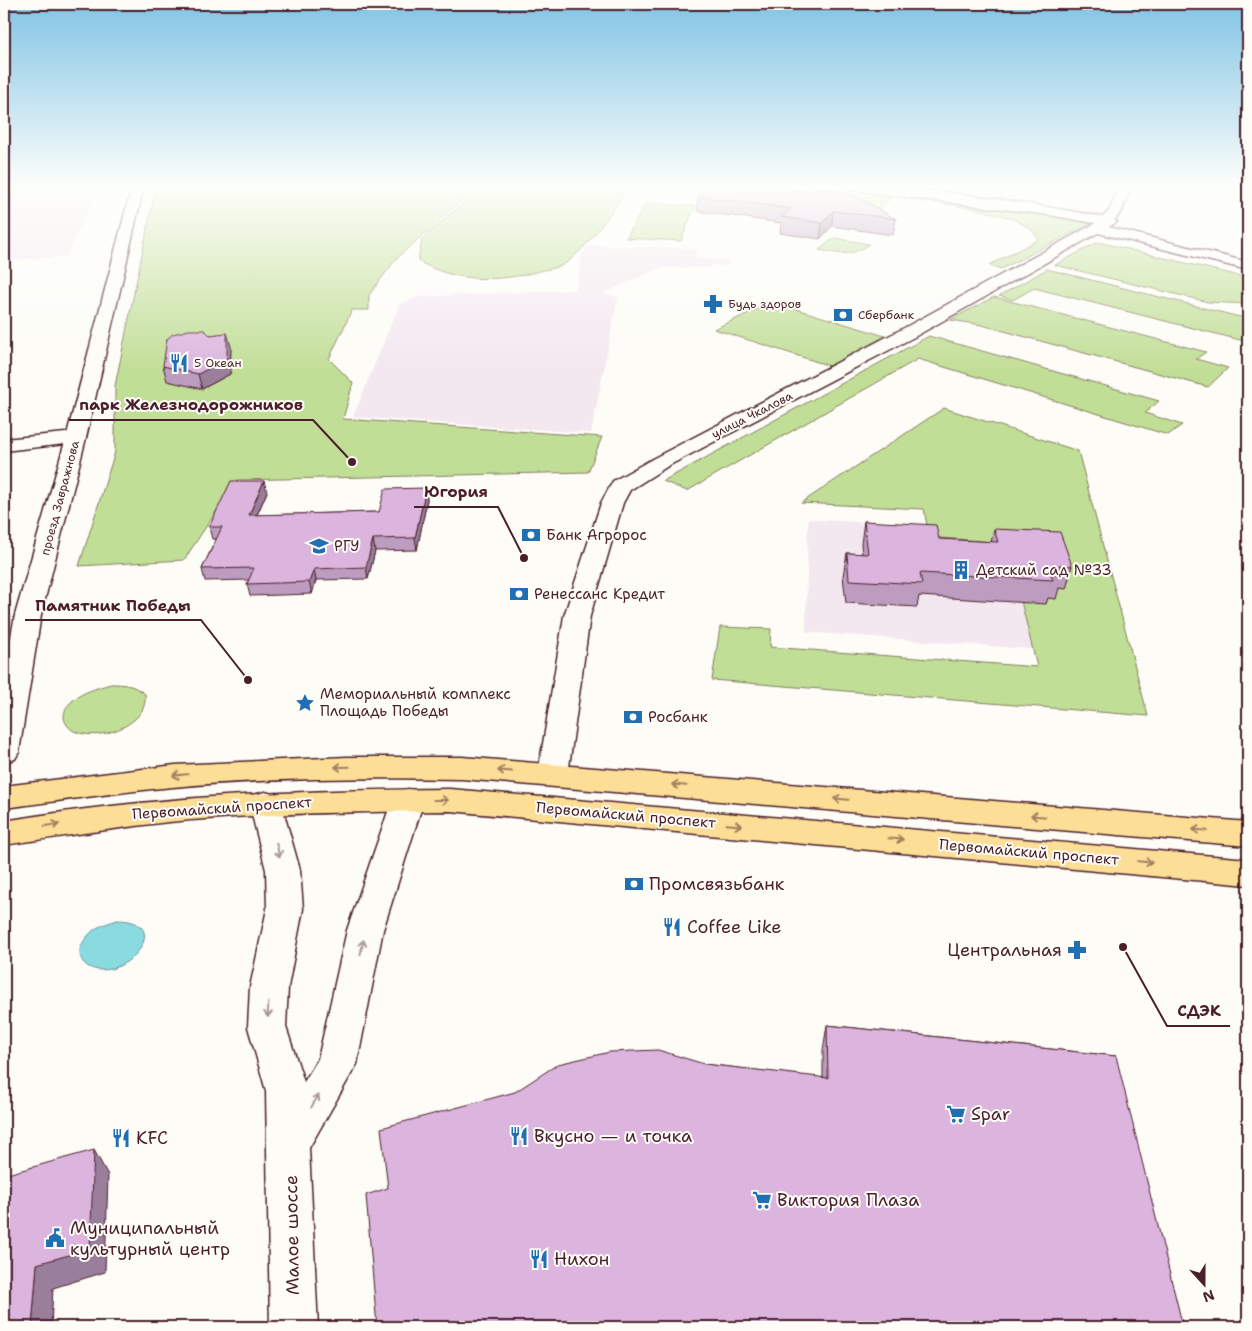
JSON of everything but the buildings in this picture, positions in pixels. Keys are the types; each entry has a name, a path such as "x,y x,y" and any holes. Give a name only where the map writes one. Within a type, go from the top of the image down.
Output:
{"main road":[{"path":"4,797 109,781 247,769 373,766 462,768 553,774 1248,834"},
{"name":"Первомайский проспект","path":"4,833 104,818 265,803 450,800 546,807 1248,872"}],"street":[{"name":"проезд Завражнова","path":"4,752 28,615 76,438 123,248"},
{"name":"улица Чкалова","path":"553,774 577,616 612,503 621,486 661,462 910,332 1059,248"},
{"path":"1184,248 1248,266"},
{"path":"1210,248 1248,256"},
{"path":"4,445 76,438"},
{"path":"290,1143 337,1064 365,930 408,800"},
{"name":"Малое шоссе","path":"265,803 283,870 285,909 268,987 268,1027 286,1091 290,1143 294,1327"}],"shaded area":[{"path":"4,248 71,248 67,256 4,261"},
{"path":"587,248 686,248 698,250 693,258 728,260 727,266 712,265 710,268 660,268 602,294 618,297 591,433 353,417 399,305 417,297 576,290 582,255"},
{"path":"808,519 1081,537 1122,656 806,632"}],"green space":[{"path":"143,248 408,248 396,259 369,295 369,310 352,310 329,359 353,383 343,419 602,437 588,472 237,480 184,560 79,566 115,452 115,386"},
{"path":"420,248 582,248 563,265 525,275 509,277 462,277 432,268 418,261"},
{"path":"821,248 863,248 851,253 833,253 819,250"},
{"path":"1022,248 1042,248 1001,269 989,265"},
{"path":"1087,248 1123,248 1248,278 1248,304 1208,302 1055,265"},
{"path":"1047,269 1248,319 1248,342 1034,288 1013,300 999,296"},
{"path":"994,297 1206,352 1196,359 1228,368 1208,387 982,325 950,320"},
{"path":"773,302 885,336 830,366 714,329"},
{"path":"929,336 1159,401 1145,413 1182,425 1168,435 918,359 687,491 663,481"},
{"path":"944,408 1078,451 1148,716 712,680 720,627 771,629 770,647 1037,667 1007,543 929,537 924,509 801,503"},
{"path":"111,684 129,686 145,694 144,705 139,715 130,723 107,733 82,734 72,730 64,718 69,704 81,695"}],"water":[{"path":"117,920 133,922 142,928 145,936 136,954 115,968 102,970 84,964 80,954 80,948 83,943 96,928"}],"place":[{"name":"Будь здоров","path":"713,304"},
{"name":"Сбербанк","path":"843,315"},
{"name":"5 Океан","path":"179,363"},
{"name":"парк Железнодорожников","path":"352,462"},
{"name":"Банк Агророс","path":"531,535"},
{"name":"РГУ","path":"319,546"},
{"name":"Югория","path":"524,558"},
{"name":"Детский сад №33","path":"961,570"},
{"name":"Ренессанс Кредит","path":"519,594"},
{"name":"Памятник Победы","path":"248,680"},
{"name":"Мемориальный комплекс Площадь Победы","path":"305,703"},
{"name":"Росбанк","path":"633,717"},
{"name":"Промсвязьбанк","path":"634,884"},
{"name":"Coffee Like","path":"672,927"},
{"name":"СДЭК","path":"1123,947"},
{"name":"Центральная","path":"1077,950"},
{"name":"Spar","path":"956,1114"},
{"name":"Вкусно — и точка","path":"519,1136"},
{"name":"KFC","path":"121,1138"},
{"name":"Виктория Плаза","path":"762,1200"},
{"name":"Муниципальный культурный центр","path":"55,1238"},
{"name":"Нихон","path":"539,1259"}]}
